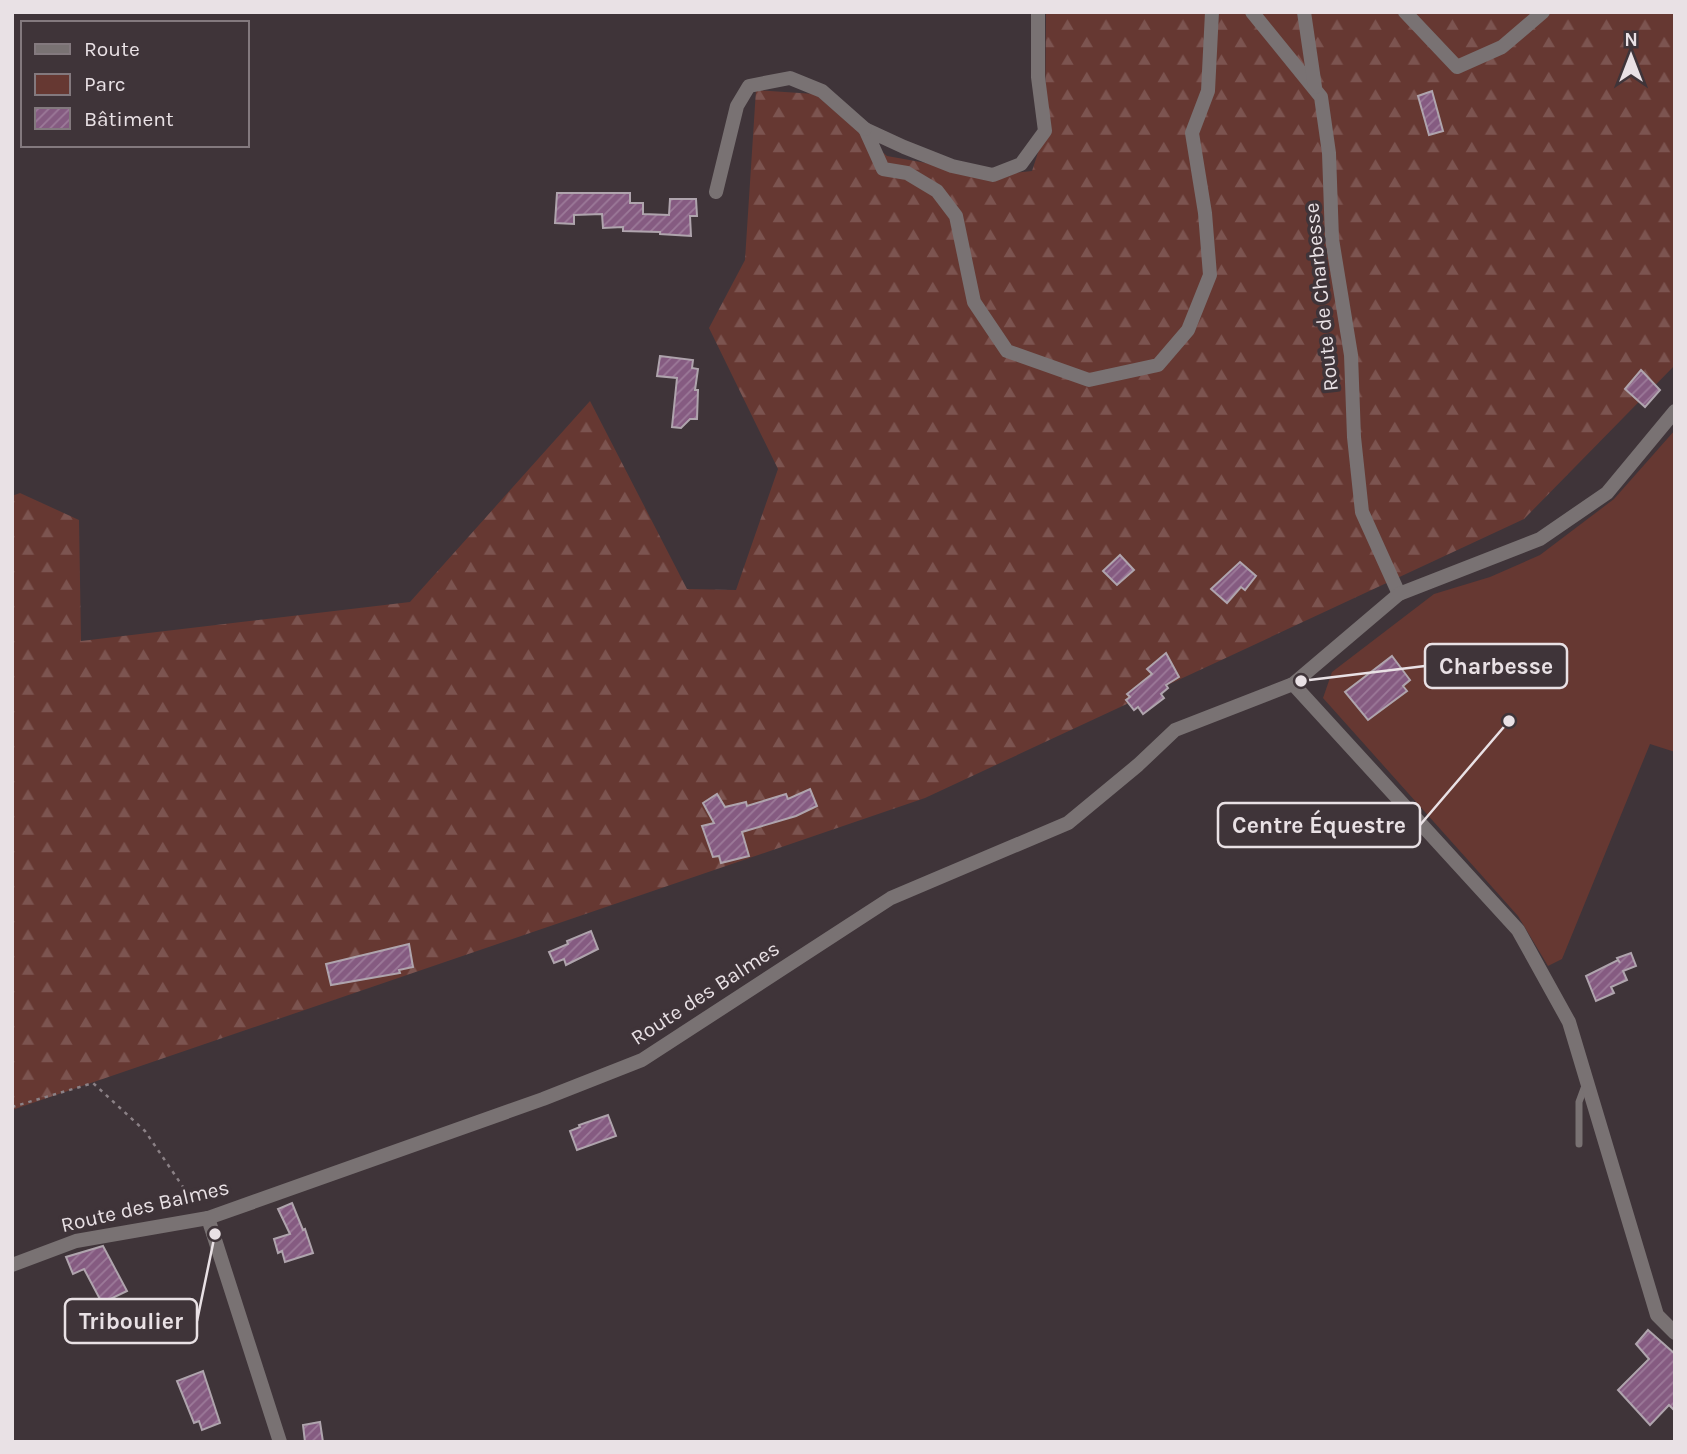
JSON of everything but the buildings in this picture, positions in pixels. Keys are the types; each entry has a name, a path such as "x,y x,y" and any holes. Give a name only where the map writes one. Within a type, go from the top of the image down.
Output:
{"street":[{"path":"716,192 737,106 749,86 790,78 822,92 865,129 904,148 952,166 993,175 1021,164 1045,131 1038,77 1038,12"},
{"path":"865,129 883,169 907,173 937,191 956,216 974,302 1007,351 1089,380 1158,365 1188,330 1210,275 1205,213 1192,133 1208,92 1212,12"},
{"name":"Route de Charbesse","path":"1252,12 1321,97 1329,153 1332,239 1351,355 1354,438 1362,512 1399,594"},
{"path":"1304,12 1315,89"},
{"path":"1405,12 1457,67 1502,47 1543,12"},
{"name":"Route des Balmes","path":"12,1265 76,1241 204,1214 530,1103 642,1059 891,898 1068,823 1138,765 1175,730 1293,684 1399,594 1540,539 1607,494 1675,411"},
{"path":"1293,684 1518,930 1569,1022 1657,1315 1675,1333"},
{"path":"204,1214 280,1442"}],"lane":[{"path":"1579,1144 1580,1102 1587,1081"}],"path":[{"path":"12,1107 93,1083 145,1132 204,1214"}],"green space":[{"path":"1046,12 1675,12 1675,365 1524,519 925,798 12,1110 12,496 20,493 79,520 81,641 410,602 590,401 687,589 736,590 778,469 709,328 745,260 756,90 815,94 887,156 993,175 1032,171 1045,131"},
{"path":"1675,430 1675,752 1650,744 1562,959 1548,966 1518,916 1323,698 1332,672 1434,594 1490,577 1540,555 1614,499"}],"place":[{"name":"Charbesse","path":"1301,681"},
{"name":"Centre Équestre","path":"1509,721"},
{"name":"Triboulier","path":"215,1234"}]}
